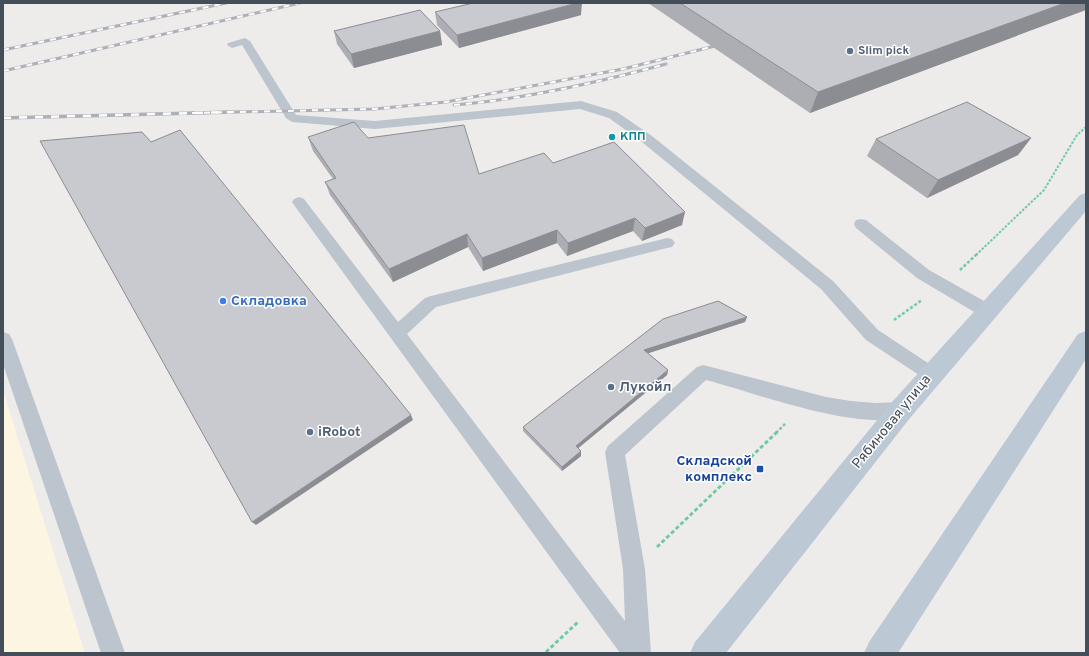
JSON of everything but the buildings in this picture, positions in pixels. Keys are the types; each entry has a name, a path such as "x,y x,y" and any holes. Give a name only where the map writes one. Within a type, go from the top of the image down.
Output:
{"main road":[{"name":"Рябиновая улица","path":"706,653 931,374 1086,199"},
{"path":"880,653 1086,340"}],"lane":[{"path":"232,45 244,40 292,118 375,125 581,104 613,115 647,139 827,285 872,335 931,374"},
{"path":"299,202 635,653"},
{"path":"861,224 923,274 987,311"},
{"path":"397,333 431,302 667,243"},
{"path":"3,339 112,653"},
{"path":"639,653 634,569 615,452 703,372 737,380 804,401 877,412 901,410"}],"path":[{"path":"872,335 943,286 1044,190 1077,135 1086,127"},
{"path":"634,569 785,424"},
{"path":"546,652 598,603"}],"shaded area":[{"path":"3,390 85,653 3,653"}],"railway":[{"path":"3,50 226,3"},
{"path":"3,71 300,3"},
{"path":"209,113 374,109 446,102 623,69 723,44"},
{"path":"454,105 508,99 561,89 613,78 666,64"},
{"path":"209,113 233,112"},
{"path":"192,113 209,113"},
{"path":"3,118 209,113"}],"place":[{"name":"Slim pick","path":"850,51"},
{"name":"КПП","path":"612,137"},
{"name":"Складовка","path":"223,301"},
{"name":"Лукойл","path":"611,387"},
{"name":"iRobot","path":"310,432"},
{"name":"Складской комплекс","path":"760,469"}]}
